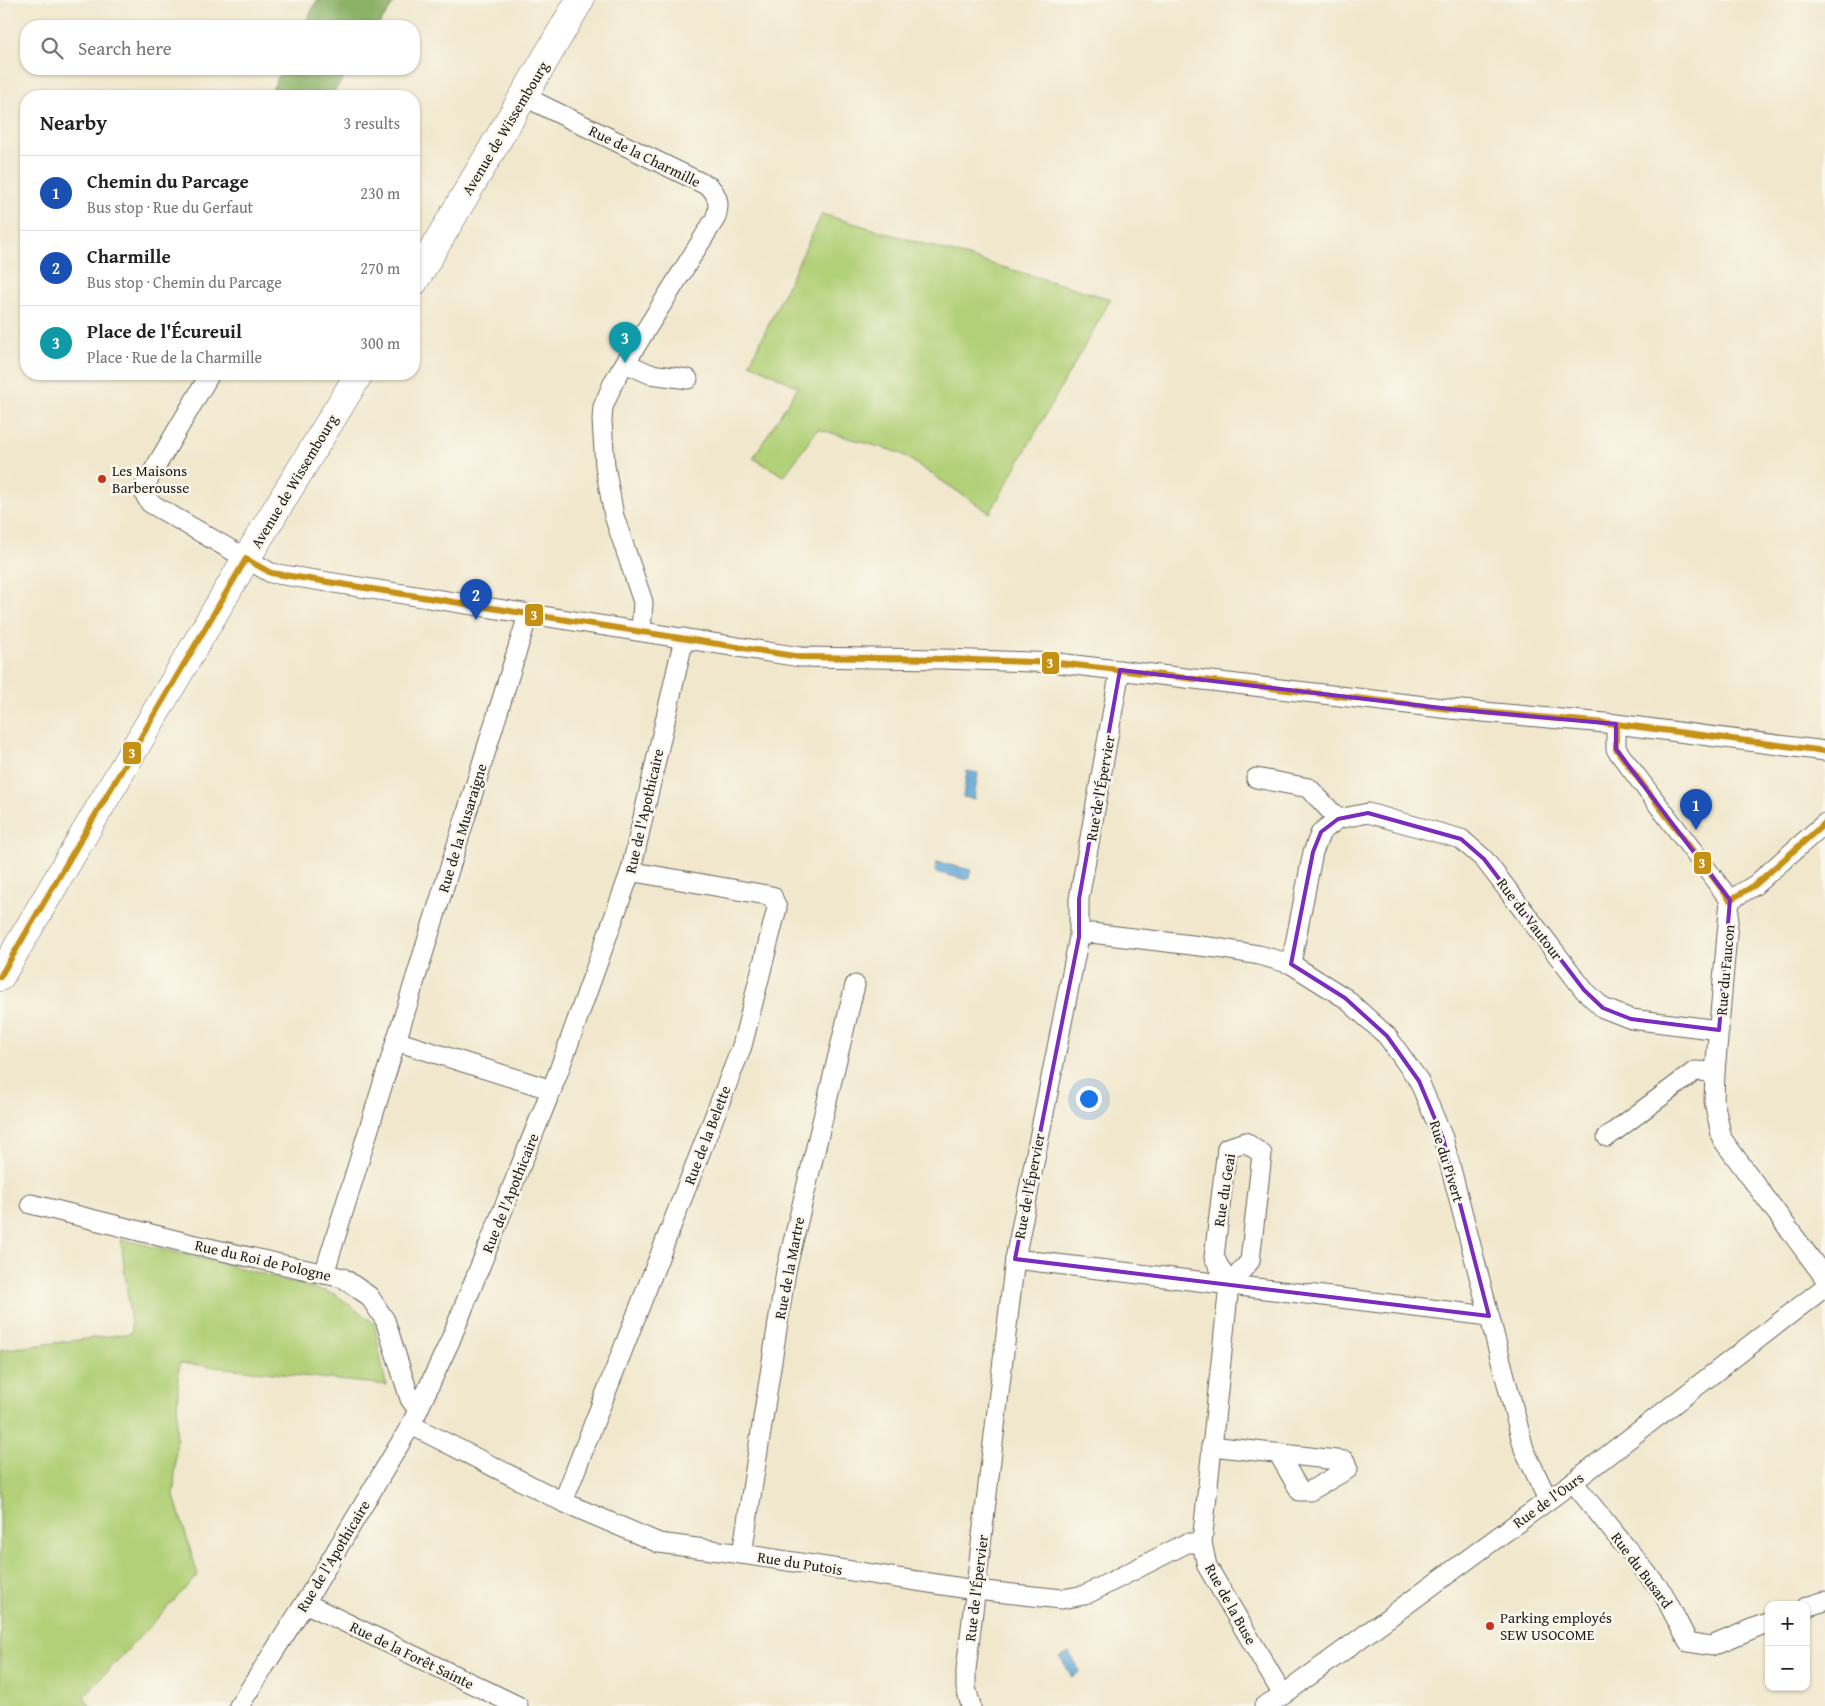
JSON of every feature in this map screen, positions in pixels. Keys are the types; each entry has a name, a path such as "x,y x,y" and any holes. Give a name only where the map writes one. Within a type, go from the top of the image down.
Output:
{"main road":[{"name":"Avenue de Wissembourg","path":"420,272 580,0"},
{"name":"Avenue de Wissembourg","path":"0,977 350,380"}],"street":[{"name":"Rue de la Charmille","path":"523,96 710,187 716,194 718,210 715,219 625,363 606,396 603,407 602,429 605,466 614,516 643,602 641,630"},
{"path":"625,363 650,374 688,379"},
{"path":"207,380 145,486 145,494 150,503 271,574 528,615 641,630 800,657 1058,663 1450,709 1616,724 1825,750"},
{"name":"Rue de la Musaraigne","path":"324,1274 528,615"},
{"name":"Rue de l'Apothicaire","path":"239,1706 305,1603 414,1417 450,1341 552,1090 631,870 684,638"},
{"name":"Rue de l'Épervier","path":"972,1706 966,1688 966,1670 1015,1259 1079,937 1079,899 1120,670"},
{"path":"1616,724 1616,749 1730,900 1755,885 1825,823"},
{"path":"1256,778 1309,788 1338,819 1322,832 1313,852 1291,964"},
{"name":"Rue du Vautour","path":"1338,819 1368,813 1461,839 1484,859 1584,990 1603,1008 1631,1019 1719,1030"},
{"name":"Rue de la Belette","path":"563,1502 742,1046 777,908 772,896 631,870"},
{"name":"Rue du Faucon","path":"1730,900 1714,1101 1722,1139 1825,1278"},
{"name":"Rue du Pivert","path":"1079,937 1090,933 1217,948 1259,955 1291,964 1345,998 1387,1036 1419,1081 1443,1138 1524,1449 1548,1500"},
{"name":"Rue de la Martre","path":"742,1554 786,1271 855,985"},
{"path":"396,1041 552,1090"},
{"path":"1607,1137 1695,1071 1715,1072"},
{"name":"Rue du Geai","path":"1245,1142 1262,1154 1250,1261 1229,1285 1214,1258 1227,1148 1245,1142"},
{"name":"Rue du Roi de Pologne","path":"31,1204 191,1244 343,1278 369,1296 386,1320 414,1417"},
{"path":"1015,1259 1488,1316"},
{"name":"Rue de la Buse","path":"1229,1285 1202,1543 1207,1566 1283,1695"},
{"name":"Rue de l'Ours","path":"1264,1706 1283,1695 1573,1482 1825,1287"},
{"name":"Rue du Putois","path":"414,1417 563,1502 659,1543 975,1590 1062,1600 1085,1595 1187,1543 1202,1543"},
{"path":"1211,1446 1278,1452"},
{"name":"Rue du Busard","path":"1573,1482 1663,1593 1688,1642 1711,1646 1765,1624"},
{"path":"1810,1606 1825,1600"},
{"name":"Rue de la Forêt Sainte","path":"305,1603 518,1706"}],"highlighted area":[{"path":"1120,670 1450,709 1616,724 1616,749 1730,900 1719,1030 1631,1019 1603,1008 1584,990 1484,859 1461,839 1368,813 1338,819 1321,832 1313,852 1291,964 1345,998 1387,1036 1419,1081 1443,1138 1489,1316 1015,1259 1079,937 1079,899"}],"green space":[{"path":"317,0 396,0 382,20 307,20"},
{"path":"279,75 346,75 335,90 272,90"},
{"path":"822,214 1111,299 990,513 900,453 818,429 784,476 753,458 798,387 750,363"},
{"path":"121,1239 236,1267 335,1294 374,1323 386,1385 179,1363 174,1496 198,1575 84,1696 90,1706 0,1706 0,1350 132,1333"}],"water":[{"path":"967,771 978,773 974,799 963,797"},
{"path":"937,862 971,870 968,880 935,872"},
{"path":"1069,1652 1080,1672 1072,1677 1060,1657"}],"transit line":[{"name":"3","path":"0,977 246,559 271,573 800,657 1058,663 1450,709 1616,724 1825,751"},
{"name":"3","path":"1616,724 1616,749 1730,900 1755,885 1825,823"}],"place":[{"name":"Place de l'Écureuil","path":"625,363"},
{"name":"Les Maisons Barberousse","path":"102,479"},
{"name":"Charmille","path":"476,620"},
{"name":"Chemin du Parcage","path":"1696,830"},
{"name":"Parking employés SEW USOCOME","path":"1490,1626"}]}
